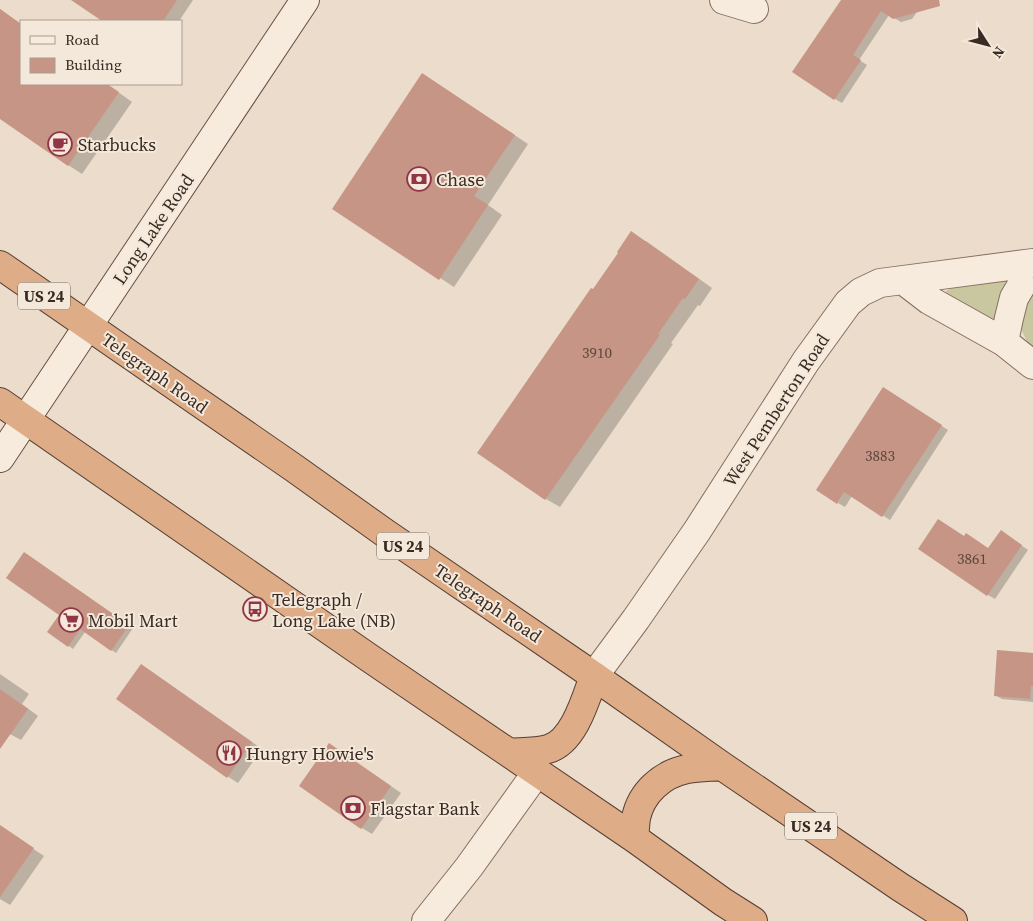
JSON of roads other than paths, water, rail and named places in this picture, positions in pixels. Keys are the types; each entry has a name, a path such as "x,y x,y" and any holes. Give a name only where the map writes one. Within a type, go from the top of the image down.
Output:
{"highway":[{"name":"Telegraph Road","path":"0,265 722,766 953,921"},
{"path":"0,402 753,921"},
{"path":"510,753 550,749 564,739 572,730 578,718 594,676"},
{"path":"634,838 636,818 642,802 653,786 674,772 722,766"}],"street":[{"name":"Long Lake Road","path":"0,458 305,0"},
{"path":"724,0 754,9"},
{"path":"1004,342 1014,298 1033,264"},
{"name":"West Pemberton Road","path":"594,676 692,539 806,360 848,303 860,292 880,283 1033,264"},
{"path":"903,280 929,300 1004,342 1033,365"},
{"path":"426,921 469,867 537,772"}],"place":[{"name":"Starbucks","path":"60,144"},
{"name":"Chase","path":"419,179"},
{"name":"Telegraph / Long Lake (NB)","path":"255,609"},
{"name":"Mobil Mart","path":"71,620"},
{"name":"Hungry Howie's","path":"229,753"},
{"name":"Flagstar Bank","path":"353,808"}]}
